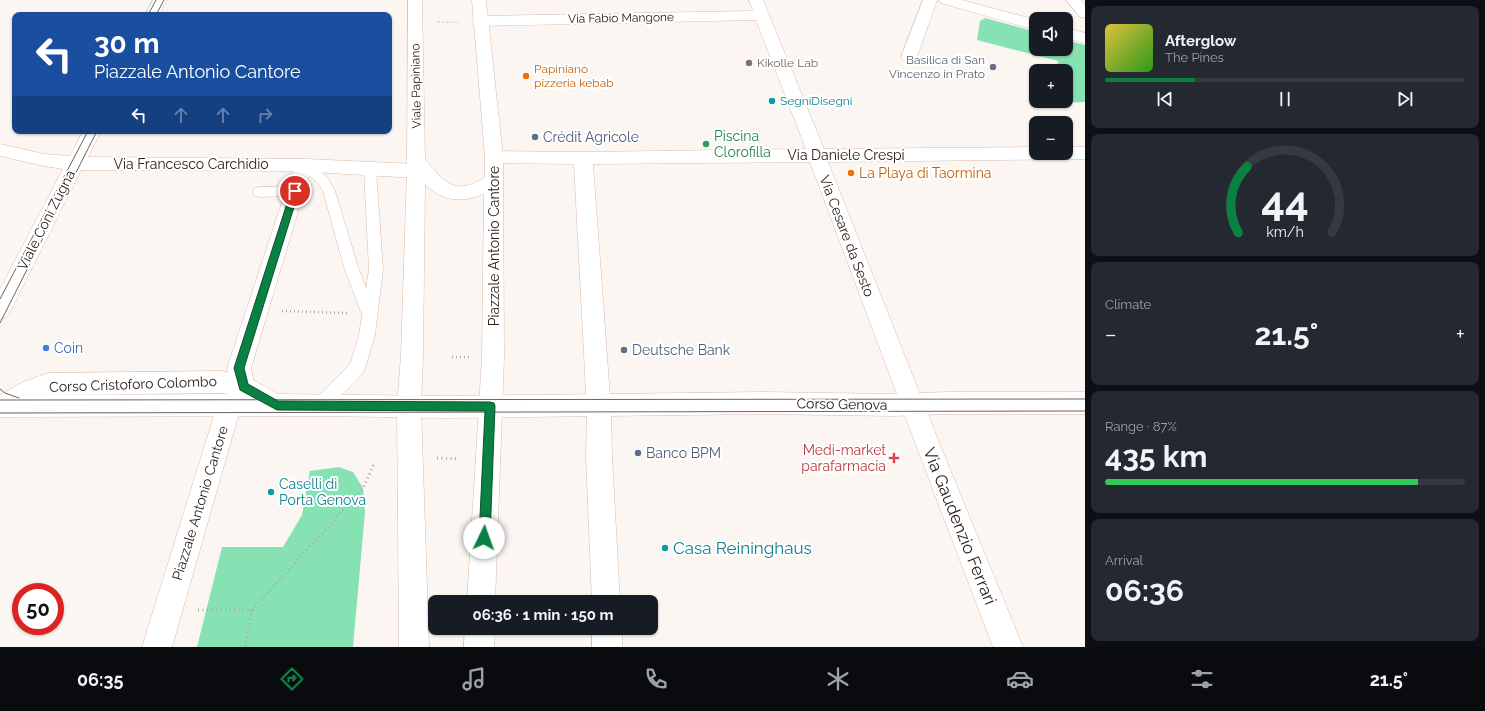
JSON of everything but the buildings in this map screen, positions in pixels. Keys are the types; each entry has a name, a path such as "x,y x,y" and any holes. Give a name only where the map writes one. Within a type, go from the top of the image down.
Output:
{"street":[{"path":"154,12 160,0"},
{"name":"Viale Papiniano","path":"415,0 416,166"},
{"path":"479,0 494,157"},
{"path":"909,57 930,0"},
{"path":"946,0 1029,23"},
{"path":"1073,0 1085,14"},
{"name":"Via Fabio Mangone","path":"480,21 759,8"},
{"name":"Via Cesare da Sesto","path":"759,8 812,138 817,155 913,405"},
{"path":"1073,35 1085,38"},
{"name":"Viale Coni Zugna","path":"0,310 90,134"},
{"name":"Via Francesco Carchidio","path":"0,150 44,160 76,163 306,165"},
{"name":"Via Daniele Crespi","path":"583,158 1085,153"},
{"name":"Piazzale Antonio Cantore","path":"481,595 493,358 494,157 583,158"},
{"path":"583,158 599,404 606,595"},
{"path":"306,165 370,169 416,166 448,192 473,192 480,190 494,180"},
{"name":"Piazzale Antonio Cantore","path":"157,647 236,396 239,368 299,178 306,165"},
{"path":"414,647 409,406 412,356 416,166"},
{"name":"Piazzale Antonio Cantore","path":"236,396 277,406 490,406 599,404"},
{"name":"Corso Cristoforo Colombo","path":"1,406 236,396"},
{"name":"Corso Genova","path":"599,404 763,403 913,405 948,403 1085,403"},
{"name":"Via Gaudenzio Ferrari","path":"913,405 1008,647"},
{"path":"479,647 480,635"},
{"path":"607,635 607,647"}],"lane":[{"path":"306,165 323,180 329,191 352,267 370,317"},
{"path":"321,405 357,368 363,351 370,317 376,270 370,169"},
{"path":"259,192 295,191"}],"path":[{"path":"415,23 480,21"},
{"path":"281,312 347,313"},
{"path":"452,357 475,357"},
{"path":"437,458 459,459"},
{"path":"245,647 252,610 363,488 375,462"},
{"path":"198,610 252,610"}],"green space":[{"path":"985,18 1029,30 1029,53 977,40 980,21"},
{"path":"1073,42 1085,45 1085,102 1073,102 1073,64 1058,64 1058,61 1039,56 1073,56"},
{"path":"339,467 353,472 363,488 365,512 353,647 197,647 222,547 283,547 302,515 310,471"}],"tram line":[{"path":"150,12 156,0"},
{"path":"158,12 164,0"},
{"path":"0,299 86,134"},
{"path":"0,323 95,134"},
{"path":"0,389 5,393 19,398"},
{"path":"0,400 1085,399"},
{"path":"0,413 1085,411"}],"place":[{"name":"Kikolle Lab","path":"749,63"},
{"name":"Basilica di San Vincenzo in Prato","path":"993,67"},
{"name":"Papiniano pizzeria kebab","path":"526,76"},
{"name":"SegniDisegni","path":"772,101"},
{"name":"Crédit Agricole","path":"535,137"},
{"name":"Piscina Clorofilla","path":"706,144"},
{"name":"La Playa di Taormina","path":"851,173"},
{"name":"Coin","path":"46,348"},
{"name":"Deutsche Bank","path":"624,350"},
{"name":"Banco BPM","path":"638,453"},
{"name":"Medi-market parafarmacia","path":"894,458"},
{"name":"Caselli di Porta Genova","path":"271,492"},
{"name":"Casa Reininghaus","path":"665,548"}],"route":[{"path":"295,191 239,368 243,387 277,406 490,406 484,538"}]}
